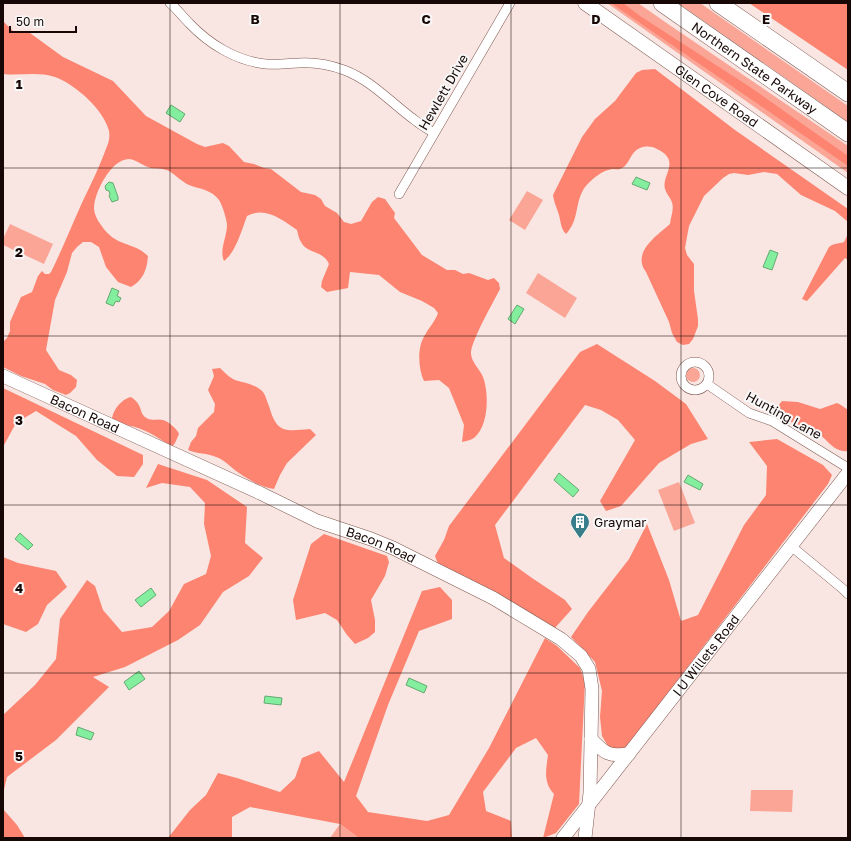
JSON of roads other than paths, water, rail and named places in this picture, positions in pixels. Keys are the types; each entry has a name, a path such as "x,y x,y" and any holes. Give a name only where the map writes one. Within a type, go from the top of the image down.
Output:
{"highway":[{"name":"Northern State Parkway","path":"662,3 848,133"},
{"path":"718,3 845,90"}],"main road":[{"name":"Glen Cove Road","path":"585,3 848,188"}],"street":[{"path":"170,3 200,34 224,51 245,60 265,64 316,64 327,65 344,70 371,85 416,121 434,133"},
{"name":"Hewlett Drive","path":"399,194 510,3"},
{"name":"Bacon Road","path":"3,376 317,521 392,548 481,592 561,639 580,656 589,669 592,689 590,793 585,838"},
{"name":"Hunting Lane","path":"707,384 749,413 772,421 848,468"},
{"name":"I U Willets Road","path":"563,838 588,808 848,473"},
{"path":"791,546 848,594"},
{"path":"591,738 607,753 617,756 629,754"}],"place":[{"name":"Graymar","path":"580,539"}]}
